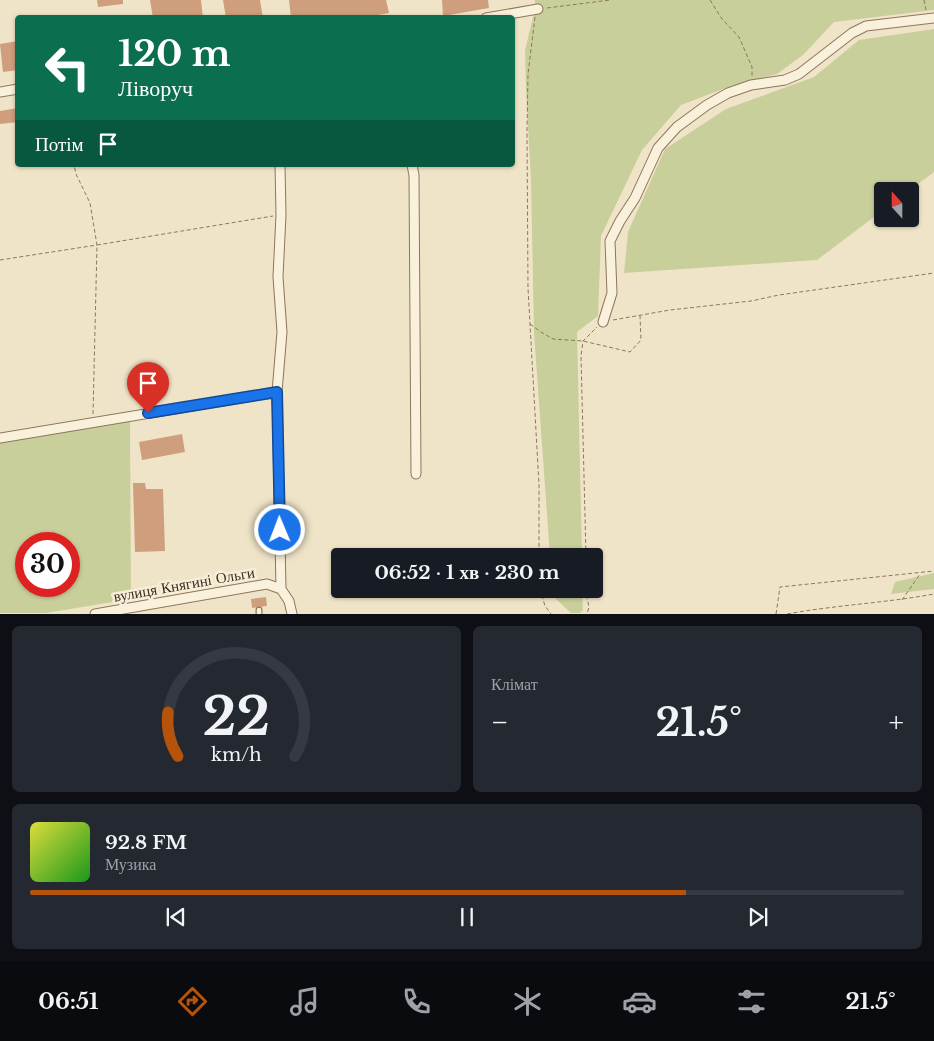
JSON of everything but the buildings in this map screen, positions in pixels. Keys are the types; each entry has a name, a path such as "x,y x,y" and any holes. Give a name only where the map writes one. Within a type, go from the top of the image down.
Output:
{"street":[{"path":"503,15 538,9"},
{"path":"603,322 612,293 609,257 610,241 620,221 636,198 658,148 676,127 699,110 728,93 751,85 785,80 798,74 852,33 866,26 931,18"},
{"path":"0,92 15,90"},
{"path":"280,167 281,215 278,276 282,332 277,392 281,589 289,601 292,614"},
{"path":"412,167 414,175 416,474"},
{"path":"0,438 277,392"},
{"name":"вулиця Княгині Ольги","path":"94,614 267,584 281,589"}],"path":[{"path":"538,548 539,485 529,324 527,132 528,74 534,22 538,9 610,0"},
{"path":"710,0 722,19 739,37 752,67 751,85"},
{"path":"924,0 931,18"},
{"path":"75,167 90,203 97,245 93,422"},
{"path":"0,260 281,215"},
{"path":"586,548 581,356 583,341 603,322 670,310 752,301 779,295 934,273"},
{"path":"529,324 554,339 583,341 630,352 640,340 640,315"},
{"path":"776,614 780,586 934,571"},
{"path":"902,600 920,573"},
{"path":"787,614 820,608 902,600 934,594"},
{"path":"543,598 545,606 551,614"},
{"path":"587,598 589,607 587,614"}],"green space":[{"path":"535,0 934,0 934,10 834,22 803,55 777,74 731,86 681,105 642,150 601,236 598,316 577,332 582,548 549,548 534,333 531,180 526,91 525,50 535,9"},
{"path":"934,29 934,172 919,183 874,182 874,217 817,260 624,273 628,232 665,149 726,109 814,77 859,40"},
{"path":"130,421 131,599 46,613 0,613 0,442"},
{"path":"934,573 934,589 891,594 895,582"},
{"path":"555,598 582,598 583,610 580,613 571,613"}],"route":[{"path":"148,413 277,392 280,530"}]}
